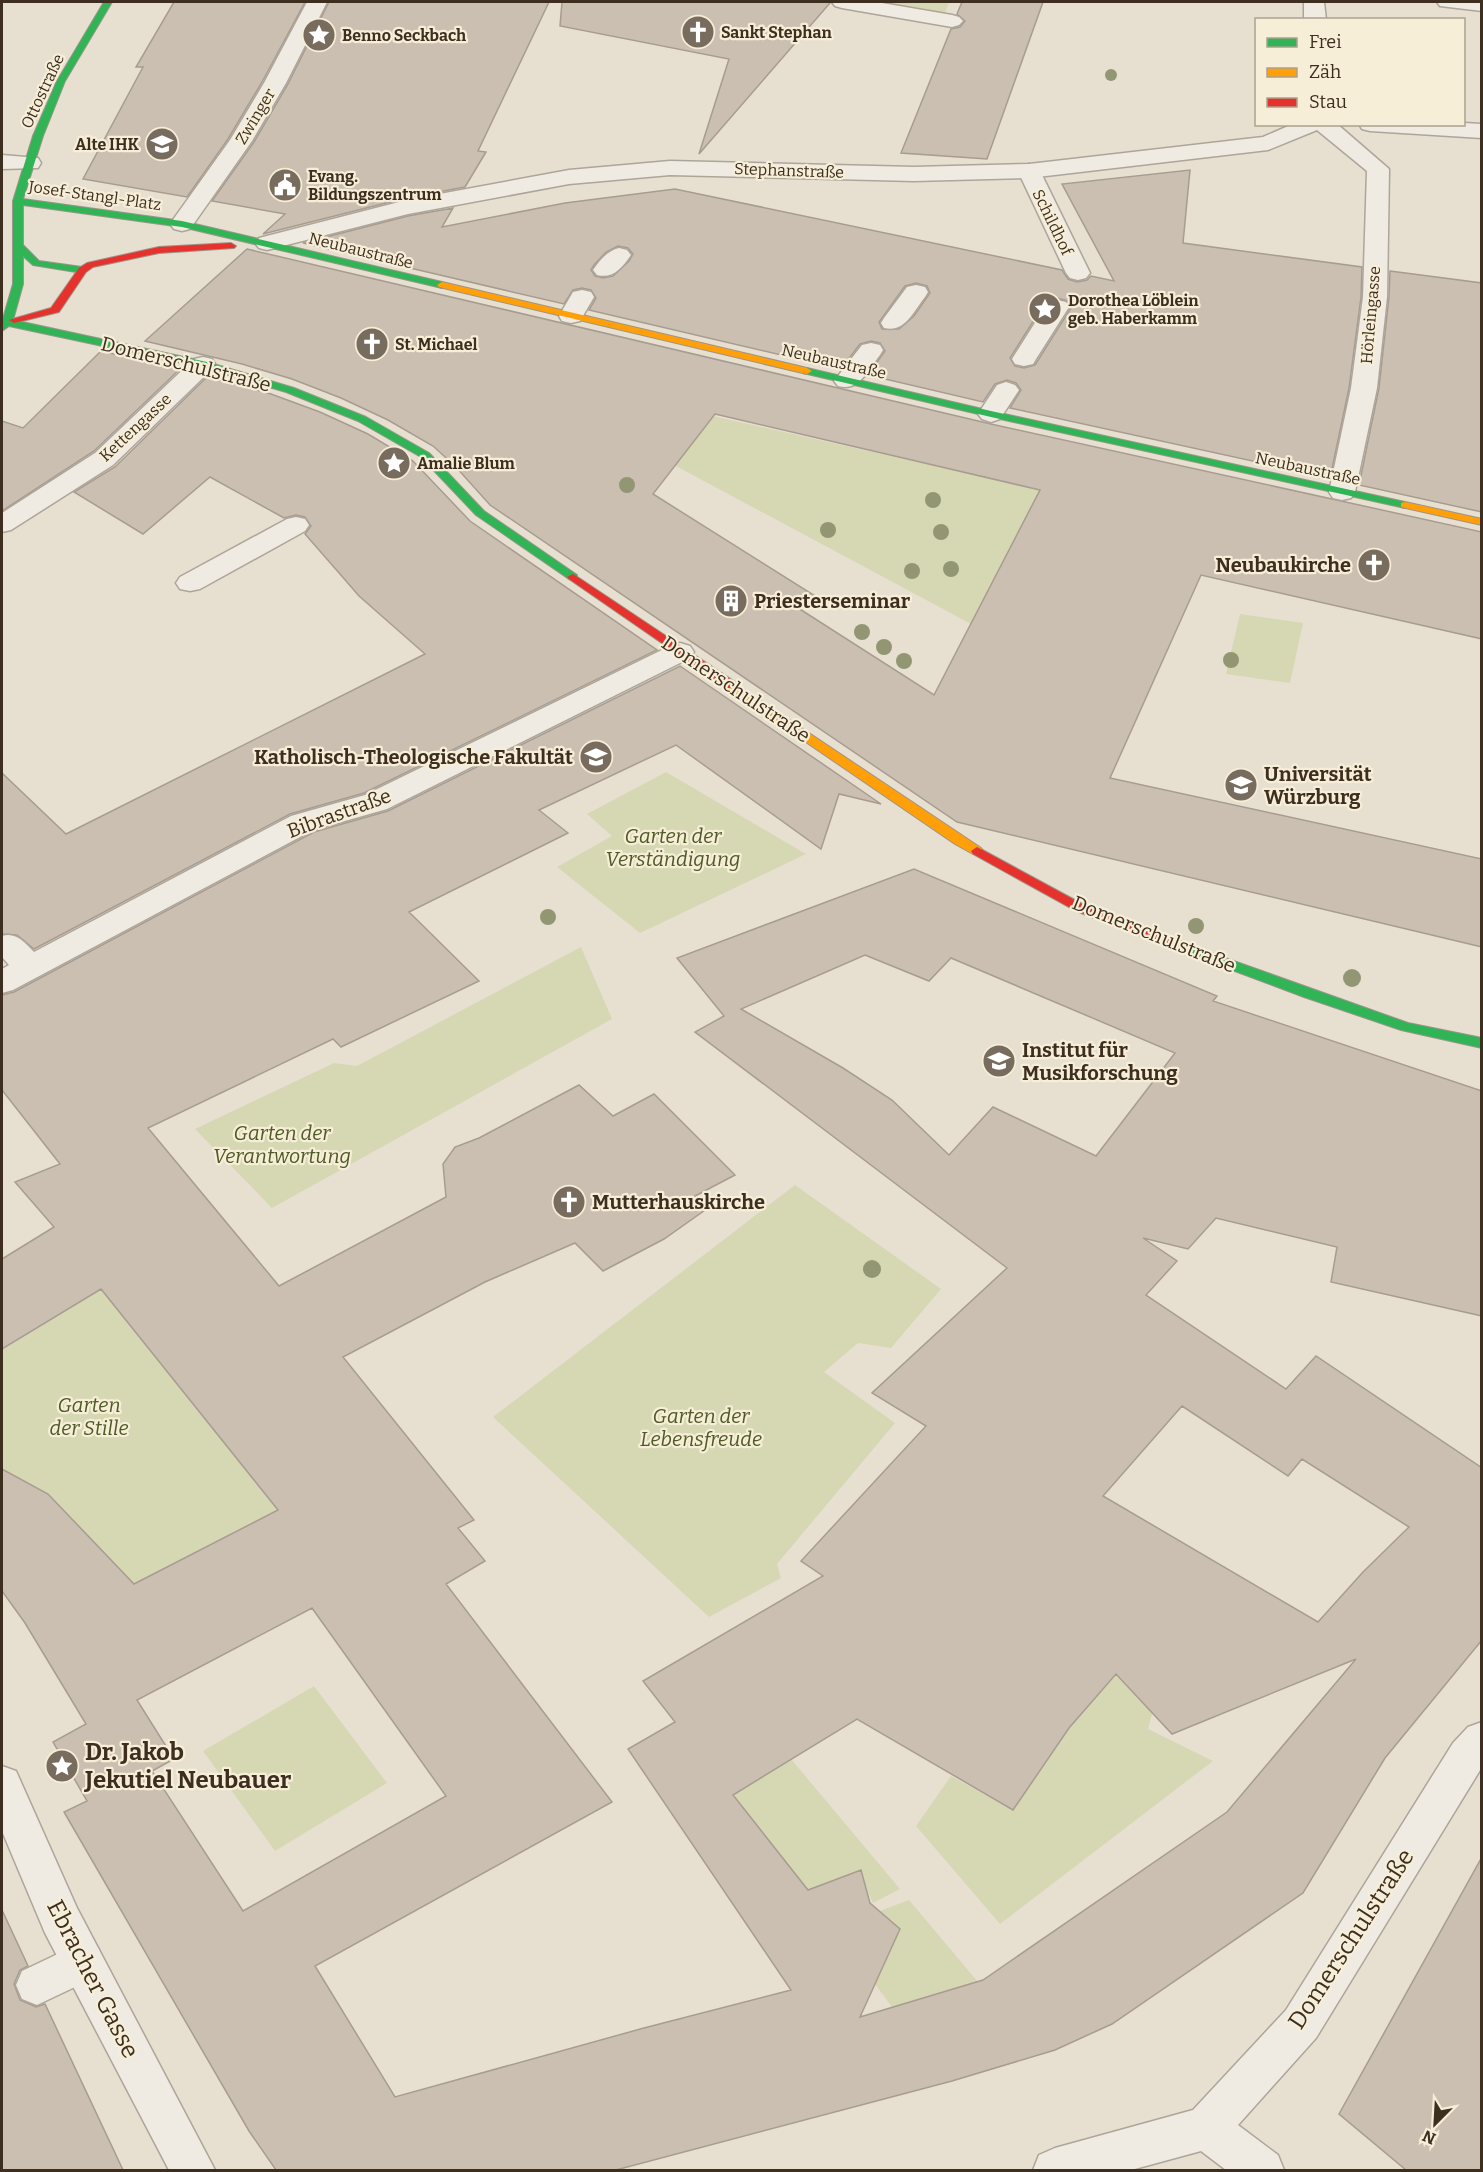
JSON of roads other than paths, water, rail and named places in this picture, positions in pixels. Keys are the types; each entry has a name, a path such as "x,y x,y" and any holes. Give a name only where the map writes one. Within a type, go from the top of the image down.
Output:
{"street":[{"name":"Ottostraße","path":"18,201 61,81 108,2"},
{"name":"Zwinger","path":"182,224 241,141 275,83 317,2"},
{"path":"842,2 952,21"},
{"path":"1314,2 1315,18"},
{"path":"1447,2 1482,5"},
{"name":"Stephanstraße","path":"267,243 407,207 569,177 670,168 914,174 1029,171 1268,143 1308,126"},
{"name":"Hörleingasse","path":"1325,126 1378,169 1375,297 1365,388 1342,492"},
{"path":"1402,126 1482,131"},
{"path":"2,162 30,163"},
{"name":"Schildhof","path":"1029,171 1078,273"},
{"name":"Josef-Stangl-Platz","path":"3,324 18,284 18,201 182,224"},
{"name":"Neubaustraße","path":"182,224 576,307 847,381 1482,522"},
{"path":"3,324 55,310 82,270 90,265 159,250 267,243"},
{"path":"19,247 36,263 82,270"},
{"path":"892,323 916,292"},
{"path":"1024,359 1057,307"},
{"name":"Domerschulstraße","path":"3,324 203,364 290,390 362,419 425,455 480,513 959,841 1080,908 1309,994 1406,1027 1482,1043"},
{"path":"847,381 871,350"},
{"name":"Kettengasse","path":"2,524 104,459 203,364"},
{"path":"991,414 1006,390"},
{"path":"190,583 296,525"},
{"name":"Bibrastraße","path":"2,982 302,823 376,802 680,652"},
{"path":"8,945 30,967"},
{"name":"Domerschulstraße","path":"1206,2128 1301,2024 1467,1755 1482,1739"},
{"name":"Ebracher Gasse","path":"2,1784 60,1919 193,2170"},
{"path":"37,1985 83,1962"},
{"path":"1055,2170 1206,2128 1262,2170"}],"place":[{"name":"Sankt Stephan","path":"698,32"},
{"name":"Benno Seckbach","path":"319,35"},
{"name":"Alte IHK","path":"162,144"},
{"name":"Evang. Bildungszentrum","path":"285,185"},
{"name":"Dorothea Löblein geb. Haberkamm","path":"1045,309"},
{"name":"St. Michael","path":"372,344"},
{"name":"Amalie Blum","path":"394,463"},
{"name":"Neubaukirche","path":"1374,565"},
{"name":"Priesterseminar","path":"731,601"},
{"name":"Katholisch-Theologische Fakultät","path":"596,757"},
{"name":"Universität Würzburg","path":"1241,785"},
{"name":"Institut für Musikforschung","path":"999,1061"},
{"name":"Mutterhauskirche","path":"569,1202"},
{"name":"Dr. Jakob Jekutiel Neubauer","path":"62,1766"}],"park label":[{"name":"Garten der Verständigung","path":"673,848"},
{"name":"Garten der Verantwortung","path":"282,1144"},
{"name":"Garten der Stille","path":"89,1416"},
{"name":"Garten der Lebensfreude","path":"701,1428"}]}
